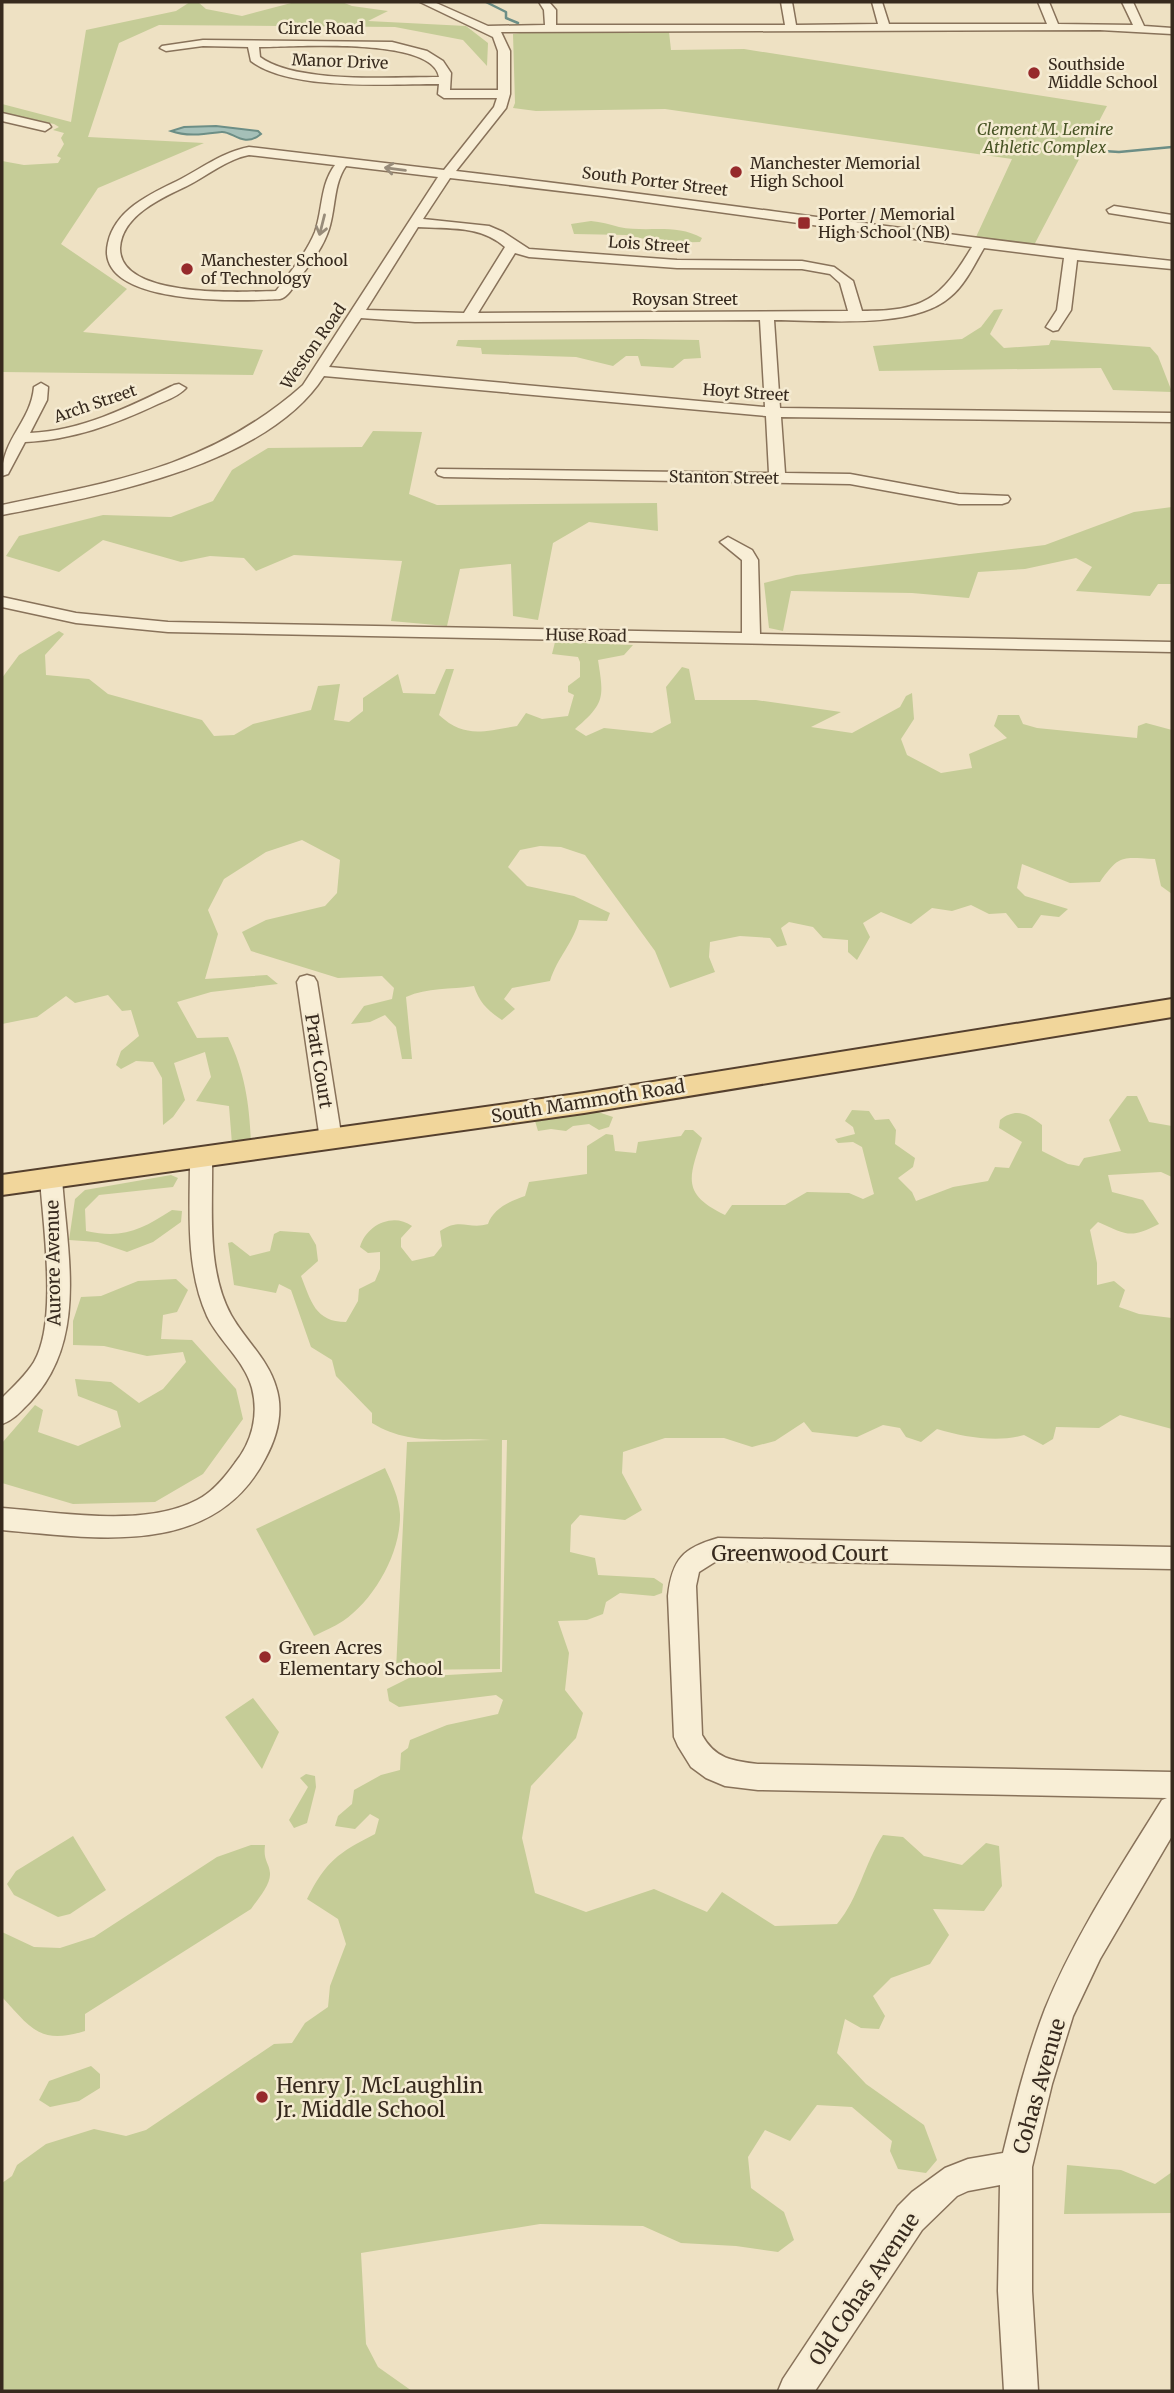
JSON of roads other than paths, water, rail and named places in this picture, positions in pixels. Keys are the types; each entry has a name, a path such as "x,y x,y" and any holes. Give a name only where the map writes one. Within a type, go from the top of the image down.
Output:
{"main road":[{"name":"South Mammoth Road","path":"2,1185 331,1140 724,1081 1172,1008"}],"street":[{"path":"426,2 490,29 1054,27 1172,31"},
{"path":"544,2 550,10 551,28"},
{"path":"786,2 791,27"},
{"path":"877,2 884,27"},
{"path":"1044,2 1054,27"},
{"path":"1128,2 1140,29"},
{"name":"Weston Road","path":"3,506 112,487 183,466 284,412 309,388 446,175 497,113 504,94 503,44 498,35 490,29"},
{"name":"Circle Road","path":"166,48 195,43 392,45 430,56 442,66 445,80"},
{"name":"Manor Drive","path":"254,43 253,56 259,64 290,76 445,80"},
{"path":"445,80 443,98 504,94"},
{"path":"2,117 45,127"},
{"name":"South Porter Street","path":"343,162 332,178 326,194 325,221 317,242 280,295 217,296 161,288 129,278 117,267 113,255 115,239 120,229 141,206 231,155 258,152 602,192 980,244 1172,265"},
{"path":"1114,210 1172,219"},
{"name":"Lois Street","path":"416,223 487,230 500,236 511,248 529,253 644,263 813,266 834,271 846,281 856,316"},
{"name":"Roysan Street","path":"357,314 402,318 468,318 893,314 933,304 946,296 955,287 980,244"},
{"path":"468,318 511,248"},
{"path":"1053,327 1064,310 1071,255"},
{"path":"767,317 777,478"},
{"name":"Hoyt Street","path":"320,371 774,412 1172,418"},
{"path":"2,471 42,396 41,387"},
{"name":"Arch Street","path":"19,438 50,437 93,425 179,388"},
{"name":"Stanton Street","path":"444,472 862,480 958,499 1002,499"},
{"path":"728,542 746,553 750,560 751,639"},
{"name":"Huse Road","path":"2,602 76,618 168,626 1172,647"},
{"name":"Pratt Court","path":"307,982 331,1140"},
{"path":"2,1519 152,1525 189,1516 221,1497 256,1454 266,1424 264,1386 228,1333 212,1298 206,1276 201,1158"},
{"name":"Aurore Avenue","path":"2,1415 39,1373 53,1345 58,1304 51,1178"},
{"name":"Greenwood Court","path":"1172,1558 718,1549 701,1553 689,1564 683,1578 681,1596 688,1737 696,1754 710,1767 730,1775 1172,1785"},
{"name":"Cohas Avenue","path":"1021,2391 1015,2291 1016,2167 1035,2084 1059,2013 1089,1948 1172,1810"},
{"name":"Old Cohas Avenue","path":"795,2391 910,2218 928,2199 947,2182 969,2174 1016,2167"}],"water":[{"path":"216,126 258,131 261,134 249,140 225,132 190,134 171,131 184,127"}],"waterway":[{"path":"486,2 506,12 506,18 518,23"},
{"path":"1088,150 1119,152 1172,147"}],"place":[{"name":"Southside Middle School","path":"1034,73"},
{"name":"Manchester Memorial High School","path":"736,172"},
{"name":"Porter / Memorial High School (NB)","path":"804,223"},
{"name":"Manchester School of Technology","path":"187,269"},
{"name":"Green Acres Elementary School","path":"265,1657"},
{"name":"Henry J. McLaughlin Jr. Middle School","path":"262,2097"}],"park label":[{"name":"Clement M. Lemire Athletic Complex","path":"1045,138"}]}
